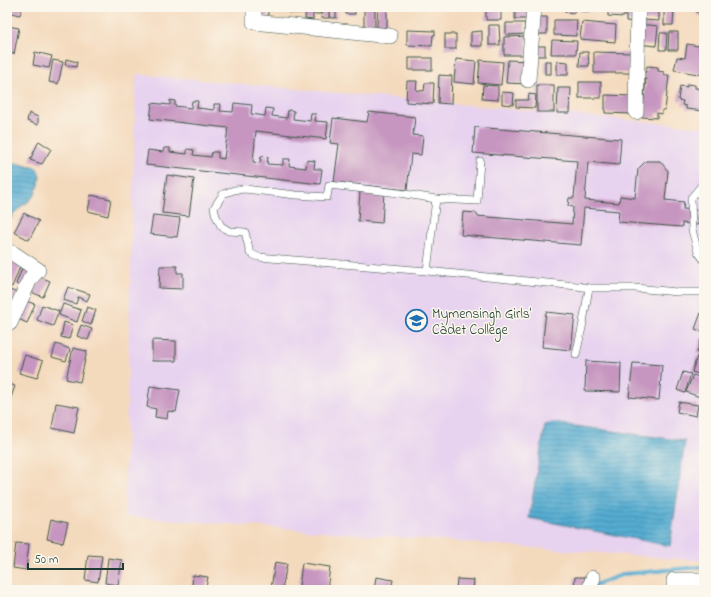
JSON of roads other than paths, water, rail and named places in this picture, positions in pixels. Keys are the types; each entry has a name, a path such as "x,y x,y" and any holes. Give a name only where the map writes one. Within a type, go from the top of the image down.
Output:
{"street":[{"path":"254,7 254,22 390,36"},
{"path":"528,80 534,7"},
{"path":"636,112 638,7"},
{"path":"7,252 14,254 38,270 30,279 10,323 7,321"},
{"path":"674,590 674,580 704,580"}],"lane":[{"path":"480,162 477,200 436,199 329,185 327,197 296,195 245,188 234,190 223,194 214,208 221,226 229,231 245,232 250,253 258,256 427,271 589,288 635,288 677,292 704,292"},
{"path":"701,186 691,198 692,230 698,252 704,260"},
{"path":"427,271 436,199"},
{"path":"576,355 589,288"}],"water":[{"path":"7,161 37,168 40,176 39,185 34,196 13,215 7,225"},
{"path":"553,423 685,441 670,546 529,518 545,425"}],"waterway":[{"path":"595,585 624,574 704,566"}],"place":[{"name":"Mymensingh Girls' Cadet College","path":"417,321"}]}
